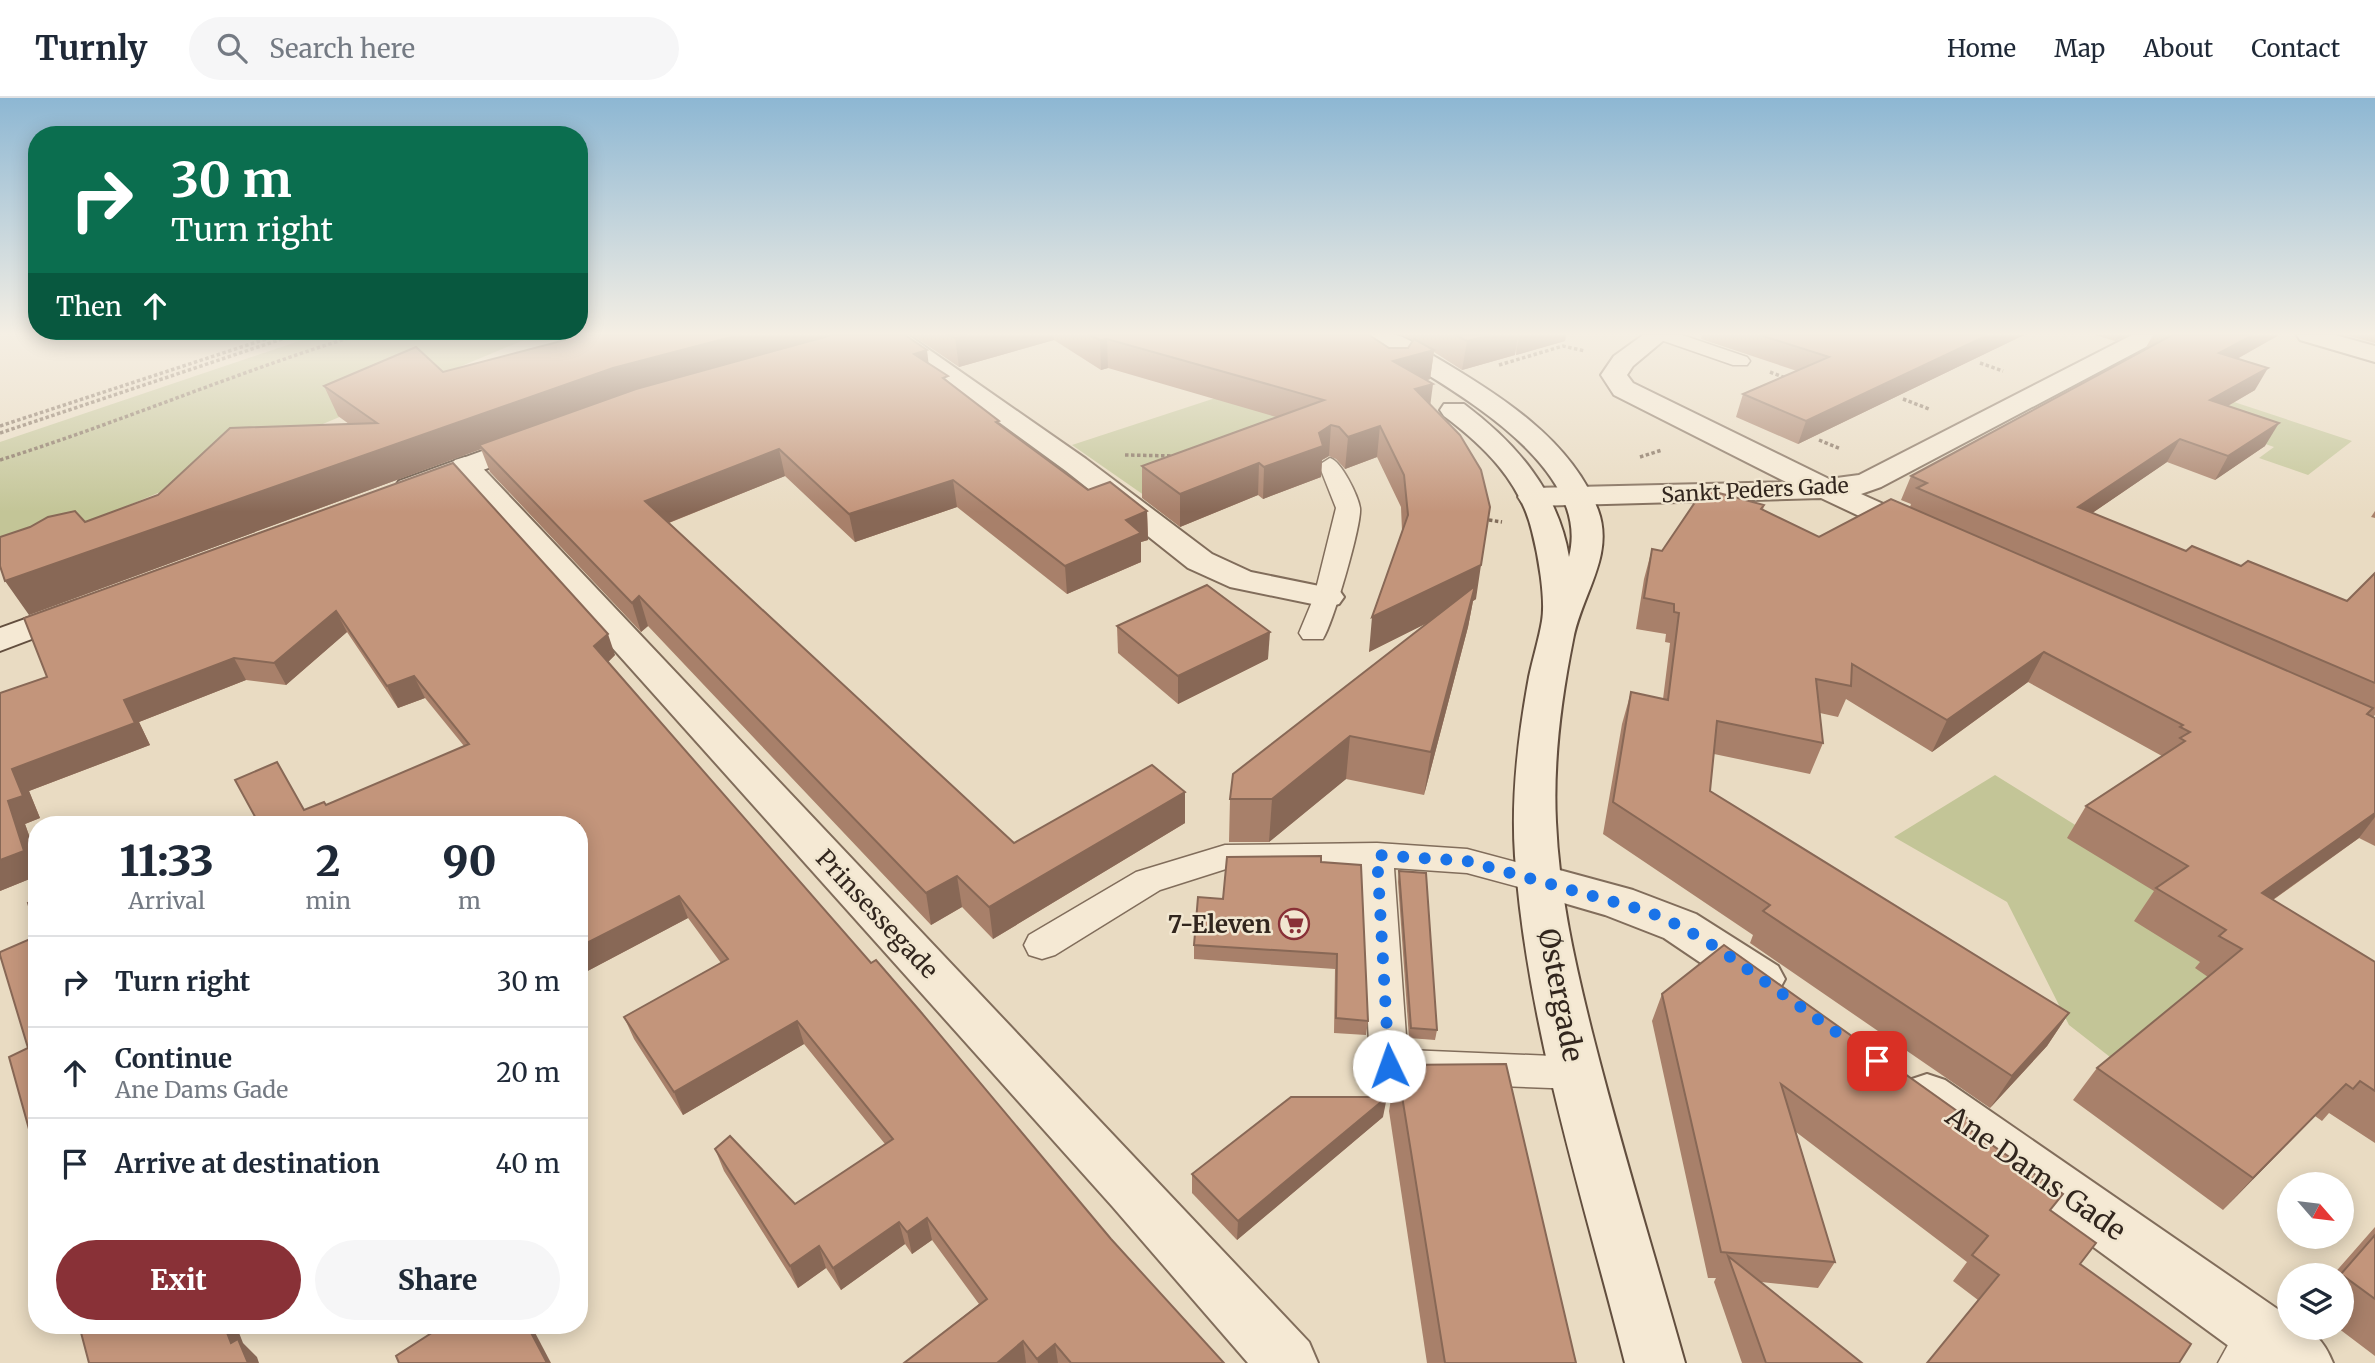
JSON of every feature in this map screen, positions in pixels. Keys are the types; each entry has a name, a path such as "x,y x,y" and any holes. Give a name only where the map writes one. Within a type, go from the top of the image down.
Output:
{"street":[{"path":"976,394 1076,465 1200,561 1242,580 1327,597"},
{"name":"Østergade","path":"1436,394 1498,446 1533,497 1547,526 1560,619"},
{"name":"Østergade","path":"1470,394 1538,444 1559,467 1578,496 1589,533 1589,556 1560,619 1536,767 1541,881 1551,956 1577,1073 1655,1363"},
{"path":"1633,394 1825,489 1943,542"},
{"name":"Sankt Peders Gade","path":"1533,497 1825,489 1870,481 2037,394"},
{"path":"387,495 558,433"},
{"name":"Prinsessegade","path":"465,467 1131,1188 1288,1363"},
{"path":"0,639 103,601"},
{"path":"1541,881 1647,911 1680,926 1798,1005"},
{"name":"Ane Dams Gade","path":"1888,1069 2250,1348 2303,1363"}],"lane":[{"path":"1312,633 1327,597 1348,508 1330,465"},
{"path":"1377,855 1389,1066 1577,1073"},
{"path":"1042,945 1148,881 1225,857 1377,855 1467,861 1541,881"}],"path":[{"path":"0,426 98,394"},
{"path":"0,433 117,394"},
{"path":"0,460 86,433 185,394"},
{"path":"1076,465 1120,455 1175,456"}],"green space":[{"path":"142,394 395,394 0,559 0,442"},
{"path":"1228,394 1260,394 1338,446 1151,500 1072,445"},
{"path":"2228,400 2352,441 2308,475 2259,458 2274,447 2197,420"},
{"path":"1995,775 2268,945 2119,1064 2069,1025 2007,902 1894,837"}],"building":[{"path":"336,394 539,394 5,581 0,566 0,537 30,527 48,517 75,511 85,522 158,495 230,428 377,423"},
{"path":"622,394 964,394 999,421 996,422 1088,490 1110,482 1147,511 1126,520 1141,533 1065,566 953,480 849,514 779,449 645,501 1014,843 1152,765 1185,792 989,907 957,876 926,893 639,596 632,603 479,445"},
{"path":"1303,394 1420,394 1460,435 1481,470 1490,507 1481,565 1372,617 1408,515 1404,475 1380,426 1348,437 1339,427 1331,425 1319,433 1323,446 1264,467 1259,463 1180,494 1142,466 1324,400"},
{"path":"1743,394 1863,394 1806,421"},
{"path":"2063,394 2221,394 2210,400 2279,423 2228,456 2180,439 2078,507 2186,551 2192,546 2241,566 2248,561 2347,601 2375,573 2375,683 1917,488 1927,483 1911,476"},
{"path":"453,463 608,634 594,646 871,963 876,960 1111,1239 1224,1363 1071,1363 1055,1344 1037,1359 1023,1341 997,1363 904,1363 987,1299 927,1218 907,1232 899,1222 833,1268 819,1246 790,1266 715,1149 730,1136 795,1204 893,1139 797,1021 674,1092 624,1017 728,959 679,896 588,942 588,816 255,816 235,780 277,762 304,810 324,802 326,805 469,744 414,676 387,686 336,611 274,663 234,658 124,700 135,723 12,769 23,796 8,801 24,851 0,860 0,693 47,677 24,618"},
{"path":"1704,489 1764,505 1761,509 1819,537 1891,499 2373,708 2367,714 2375,718 2375,813 2262,893 2375,962 2375,1091 2360,1081 2353,1089 2346,1084 2253,1178 2097,1068 2242,949 2219,936 2226,930 2156,888 2188,866 2086,806 2185,741 2180,738 2190,732 2180,727 2183,725 2044,652 1947,720 1852,664 1851,686 1816,679 1823,743 1717,721 1710,791 2069,1013 2012,1076 1763,911 1770,905 1613,802 1631,692 1668,700 1679,613 1674,612 1674,604 1644,598 1652,549 1662,551"},
{"path":"1207,585 1270,632 1178,676 1117,626"},
{"path":"1475,586 1431,752 1350,736 1272,799 1230,799 1233,774"},
{"path":"1321,856 1321,862 1361,865 1368,1021 1336,1018 1337,954 1194,945 1198,897 1223,899 1227,857"},
{"path":"1399,871 1426,873 1437,1030 1411,1028"},
{"path":"28,940 28,1048 0,955 0,952"},
{"path":"1724,945 1971,1121 1966,1127 2063,1194 2050,1210 2096,1243 2080,1264 2191,1344 2179,1363 1927,1363 1999,1275 1972,1255 1988,1236 1781,1084 1835,1262 1721,1252 1662,994"},
{"path":"28,1048 28,1126 9,1057"},
{"path":"1506,1064 1576,1363 1445,1363 1397,1065"},
{"path":"1291,1097 1387,1097 1238,1221 1192,1174"},
{"path":"2375,1235 2375,1299 2354,1284 2354,1263 2351,1263"},
{"path":"1728,1256 1862,1363 1766,1363"},
{"path":"81,1334 228,1334 231,1343 238,1339 248,1363 89,1363"},
{"path":"430,1334 532,1334 547,1363 399,1363 396,1356"}],"place":[{"name":"7-Eleven","path":"1294,924"}],"route":[{"path":"1389,1066 1377,855 1467,861 1647,911 1680,926 1719,949 1877,1061"}]}
